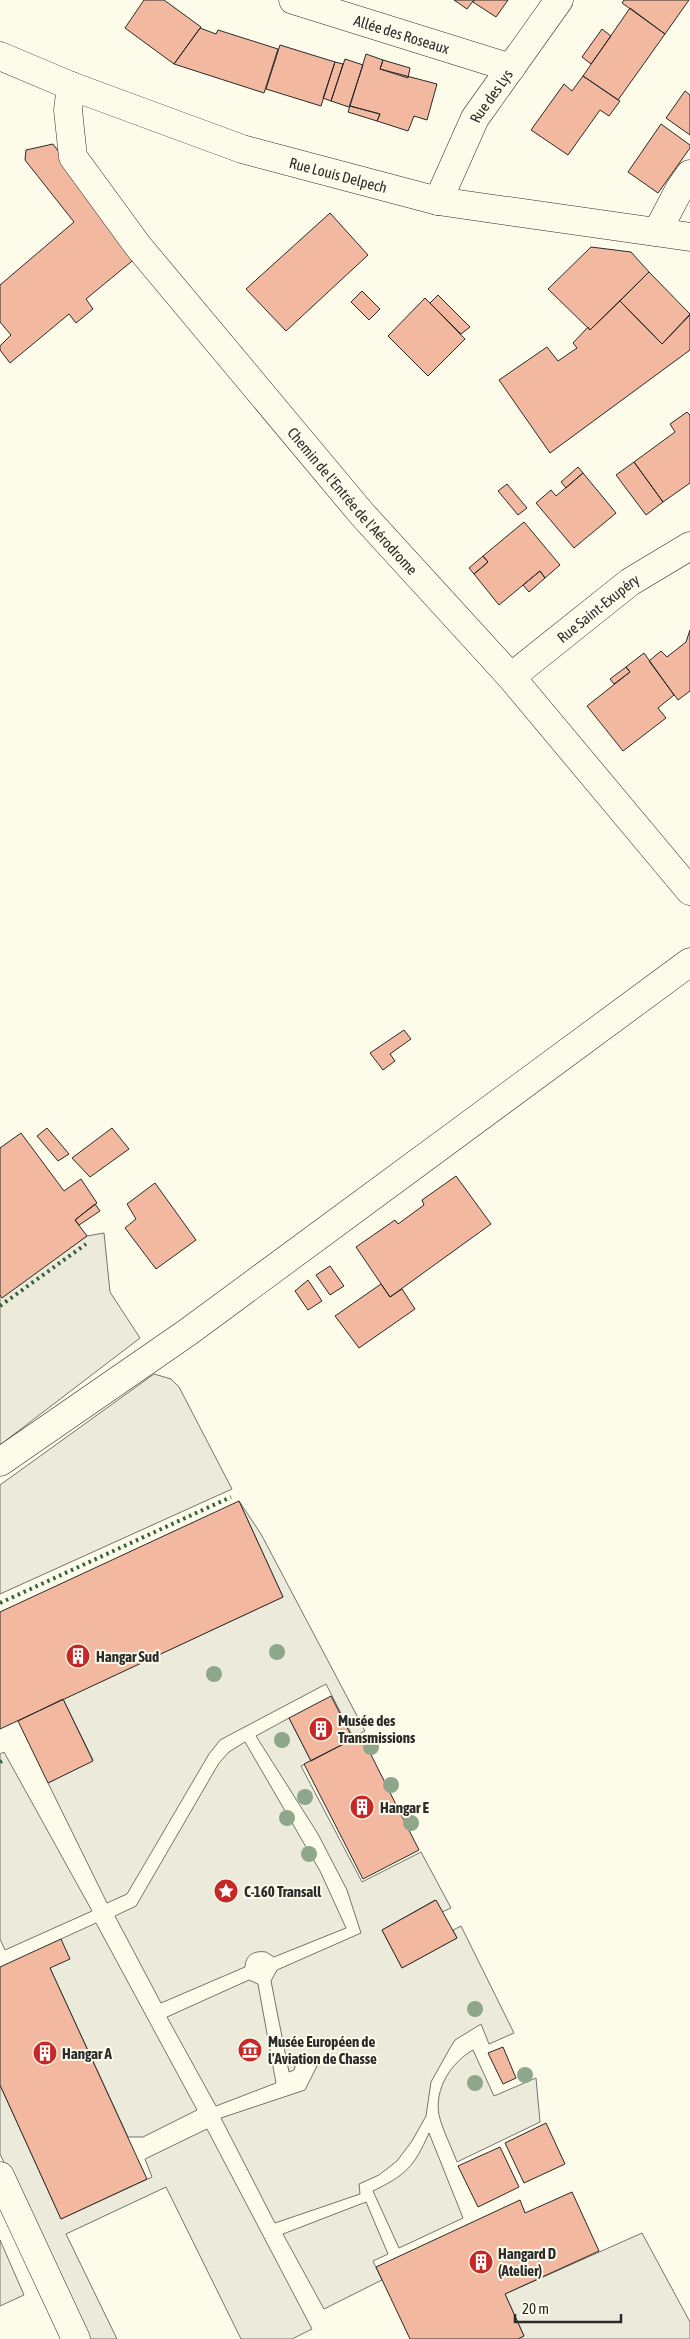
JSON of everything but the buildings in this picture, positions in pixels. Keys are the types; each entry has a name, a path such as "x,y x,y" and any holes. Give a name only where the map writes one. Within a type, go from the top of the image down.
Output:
{"street":[{"name":"Allée des Roseaux","path":"293,0 511,68"},
{"name":"Rue des Lys","path":"438,201 475,118 559,0"},
{"name":"Rue Louis Delpech","path":"0,56 71,86 242,149 438,201 690,237"},
{"name":"Chemin de l'Entrée de l'Aérodrome","path":"71,86 68,110 74,158 138,246 362,514 511,677 690,891"},
{"path":"658,232 679,190 690,174"},
{"name":"Rue Saint-Exupéry","path":"511,677 630,582 690,546"},
{"path":"0,1462 188,1332 690,962"},
{"path":"0,2176 76,2339"}],"shaded area":[{"path":"104,1233 110,1292 140,1338 0,1445 0,1295 87,1236"},
{"path":"154,1374 171,1379 179,1387 232,1489 0,1594 0,1485"},
{"path":"239,1501 261,1534 365,1731 353,1737 326,1684 220,1740 209,1754 127,1894 107,1903 48,1783 93,1760 63,1699 283,1597"},
{"path":"289,1718 311,1761 301,1766 362,1882 421,1852 451,1908 442,1912 435,1900 382,1930 402,1968 457,1938 453,1930 461,1926 514,2033 489,2044 481,2024 455,2040 431,2082 426,2116 412,2141 397,2161 379,2175 359,2184 360,2194 275,2223 221,2118 305,2090 317,2066 297,2061 294,2070 289,2072 271,1981 277,1970 361,1933 347,1890 318,1834 256,1736"},
{"path":"245,1742 320,1871 346,1928 274,1957 266,1952 251,1954 245,1963 245,1967 161,2003 115,1916 136,1906 219,1763 229,1752"},
{"path":"4,1752 92,1911 5,1950 0,1939 0,1754"},
{"path":"96,1923 197,2110 143,2137 128,2137 50,1968 61,1939"},
{"path":"249,1980 258,1984 276,2083 216,2106 167,2017"},
{"path":"473,2050 494,2096 536,2078 540,2122 457,2162 439,2115 439,2095 446,2077 458,2061"},
{"path":"0,2085 61,2219 152,2177 145,2159 207,2129 312,2329 292,2339 241,2339 166,2187 66,2234 117,2339 86,2339 0,2154"},
{"path":"429,2133 463,2218 399,2248 373,2191 394,2180 408,2169 419,2154"},
{"path":"366,2202 388,2254 373,2261 382,2280 324,2309 283,2234"},
{"path":"642,2233 690,2322 690,2339 518,2339 524,2336 505,2294"},
{"path":"0,2240 24,2295 0,2306"}],"hedge":[{"path":"0,1306 86,1244"},
{"path":"0,1603 231,1497"}],"place":[{"name":"Hangar Sud","path":"78,1656"},
{"name":"Musée des Transmissions","path":"321,1729"},
{"name":"Hangar E","path":"362,1807"},
{"name":"C-160 Transall","path":"226,1891"},
{"name":"Musée Européen de l'Aviation de Chasse","path":"250,2050"},
{"name":"Hangar A","path":"45,2053"},
{"name":"Hangard D (Atelier)","path":"481,2262"}]}
